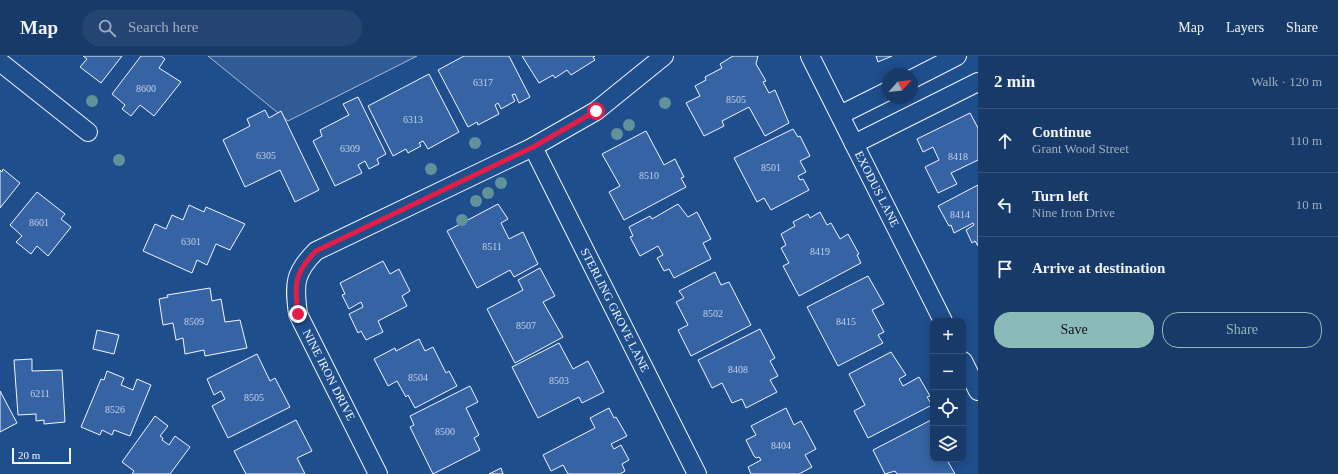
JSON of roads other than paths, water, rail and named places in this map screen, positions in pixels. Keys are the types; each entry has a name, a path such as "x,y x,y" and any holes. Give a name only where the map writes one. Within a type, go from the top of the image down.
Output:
{"street":[{"name":"NINE IRON DRIVE","path":"378,474 298,314 295,286 303,264 316,251 533,147 596,111 664,56"},
{"name":"EXODUS LANE","path":"810,56 941,318"},
{"path":"918,76 957,56"},
{"path":"0,62 88,132"},
{"path":"854,144 978,82"},
{"path":"840,115 882,94"},
{"name":"STERLING GROVE LANE","path":"533,147 698,474"},
{"path":"966,367 978,391"}]}
